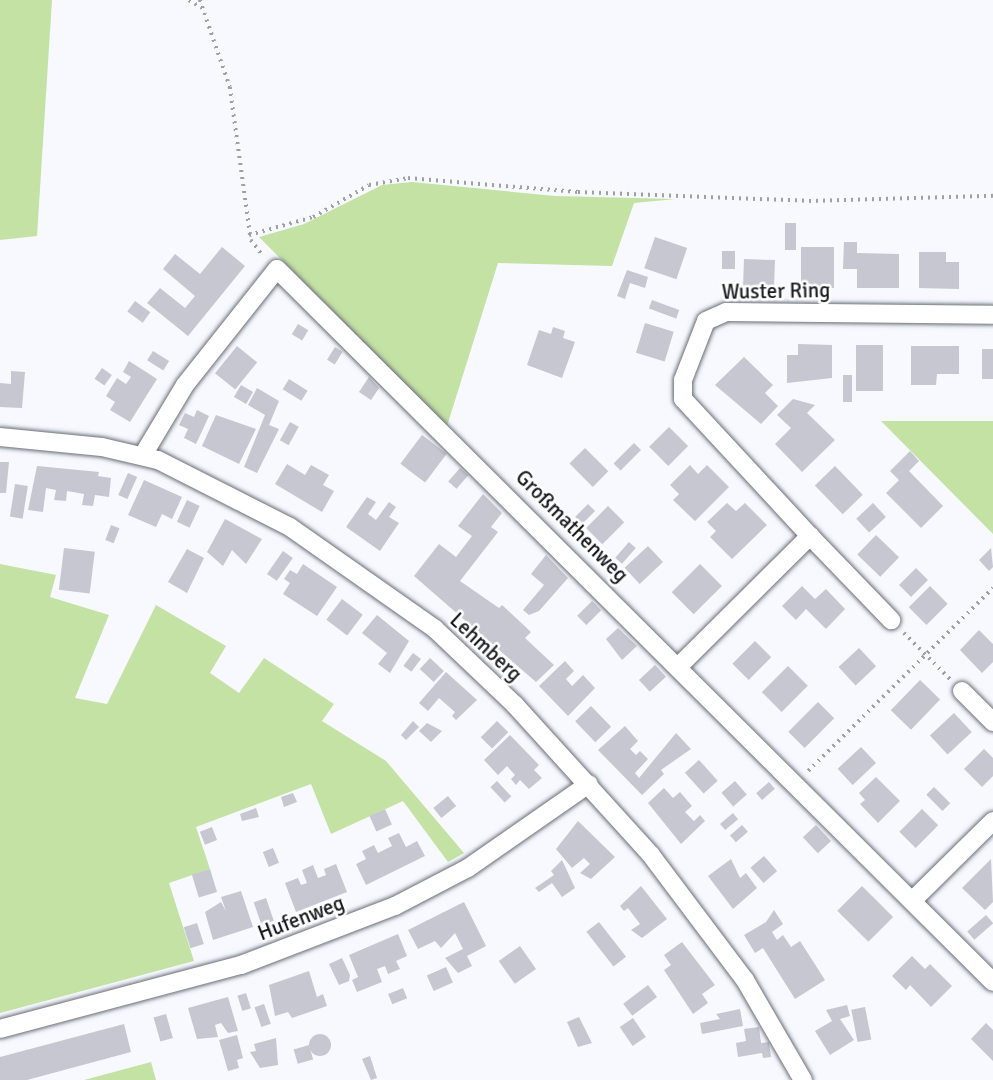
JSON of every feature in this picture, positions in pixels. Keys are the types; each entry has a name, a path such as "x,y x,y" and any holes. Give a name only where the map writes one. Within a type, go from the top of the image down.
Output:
{"street":[{"path":"142,455 186,384 277,269"},
{"name":"Großmathenweg","path":"277,269 679,666 993,982"},
{"name":"Wuster Ring","path":"891,620 683,399 683,380 706,321 726,312 993,315"},
{"name":"Lehmberg","path":"0,437 142,455 250,505 378,585 477,667 589,784 702,919 765,1010 803,1080"},
{"path":"679,666 810,536"},
{"path":"962,691 993,722"},
{"name":"Hufenweg","path":"0,1029 241,965 383,911 468,868 589,784"},
{"path":"912,901 993,821"}],"path":[{"path":"189,0 202,8"},
{"path":"200,0 230,87 249,235 254,248 277,269"},
{"path":"249,235 313,216 369,186 408,178 578,192 809,201 993,196"},
{"path":"796,783 993,588"},
{"path":"891,620 962,691"}],"green space":[{"path":"0,0 52,0 37,236 0,240"},
{"path":"412,182 555,196 676,199 634,203 612,266 498,263 447,426 259,237 304,224 382,185"},
{"path":"881,421 993,421 993,534"},
{"path":"0,564 56,575 50,597 109,615 75,698 107,704 156,605 226,646 210,673 239,693 264,658 334,704 322,721 386,761 464,853 448,862 403,801 331,834 311,784 196,827 210,869 169,883 194,961 0,1013"},
{"path":"151,1062 156,1080 84,1080"}],"building":[{"path":"785,223 796,223 796,250 785,250"},
{"path":"655,237 687,248 676,279 644,268"},
{"path":"844,242 857,242 857,253 899,254 899,288 857,288 857,269 843,269"},
{"path":"222,247 245,266 188,336 147,303 160,288 185,308 195,296 163,269 175,254 200,274"},
{"path":"801,247 834,247 834,288 801,288"},
{"path":"722,251 735,251 735,269 722,269"},
{"path":"919,252 946,252 946,262 959,262 959,289 919,288"},
{"path":"744,259 775,260 774,288 743,287"},
{"path":"627,270 648,277 645,288 630,283 625,299 617,296"},
{"path":"652,300 679,310 676,318 649,308"},
{"path":"135,301 150,312 143,323 127,312"},
{"path":"645,323 674,332 665,361 636,353"},
{"path":"298,324 308,330 302,340 292,334"},
{"path":"553,327 565,331 563,338 575,342 562,378 527,365 539,330 551,334"},
{"path":"798,344 832,345 832,378 787,383 787,355 798,355"},
{"path":"856,345 883,345 883,391 856,391"},
{"path":"237,346 257,362 235,390 215,373"},
{"path":"911,346 959,346 959,374 937,374 936,385 911,385"},
{"path":"335,347 343,352 335,364 327,360"},
{"path":"982,349 993,349 993,379 982,379"},
{"path":"153,351 169,361 163,370 147,360"},
{"path":"744,357 773,385 765,393 778,406 761,424 715,385"},
{"path":"129,361 157,379 130,422 110,410 115,402 106,396 117,378 126,384 131,377 123,372"},
{"path":"102,368 112,375 104,386 95,379"},
{"path":"11,371 25,372 22,408 0,407 0,383 11,384"},
{"path":"843,375 852,375 852,402 843,402"},
{"path":"369,377 379,388 371,400 359,392"},
{"path":"289,379 308,391 301,401 283,389"},
{"path":"241,385 253,392 246,404 234,397"},
{"path":"257,388 279,401 269,425 279,429 257,473 244,467 265,415 248,405"},
{"path":"793,399 815,405 807,413 835,440 802,472 775,444 791,428 777,415"},
{"path":"197,410 209,416 196,444 184,438 188,429 179,425 185,413 194,417"},
{"path":"216,415 256,429 239,464 202,446"},
{"path":"290,422 299,427 289,445 280,440"},
{"path":"669,427 688,446 668,466 649,447"},
{"path":"422,435 447,454 425,482 400,464"},
{"path":"634,443 641,450 621,471 613,464"},
{"path":"585,448 608,471 593,487 569,464"},
{"path":"910,451 919,461 909,471 943,506 921,528 886,493 899,480 890,471"},
{"path":"0,462 9,462 6,493 0,493"},
{"path":"287,464 305,475 311,465 329,475 323,485 334,491 322,512 275,484"},
{"path":"690,465 698,474 707,465 729,487 695,521 673,500 679,494 670,485"},
{"path":"37,466 99,472 98,476 111,478 109,497 95,495 93,506 82,505 84,494 67,491 66,501 54,500 56,490 46,488 43,512 28,510"},
{"path":"835,466 863,495 843,514 815,485"},
{"path":"460,468 468,475 456,489 448,482"},
{"path":"128,473 137,477 127,499 118,495"},
{"path":"144,480 182,497 172,519 162,514 156,527 128,515"},
{"path":"15,484 28,486 23,519 10,517"},
{"path":"483,494 502,513 491,527 498,532 460,581 499,608 502,605 531,632 525,638 554,665 536,682 414,576 439,544 456,557 472,536 458,526"},
{"path":"367,497 376,502 368,514 376,520 389,502 396,507 389,517 399,523 380,551 346,527"},
{"path":"187,500 200,506 190,528 177,522"},
{"path":"727,503 736,511 745,503 767,525 732,559 710,537 716,531 707,522"},
{"path":"873,503 886,517 869,533 856,519"},
{"path":"588,504 595,511 582,524 575,517"},
{"path":"608,506 624,522 602,544 586,528"},
{"path":"225,519 262,539 246,564 232,550 223,566 207,552"},
{"path":"111,525 119,528 114,543 105,540"},
{"path":"876,535 899,557 880,577 857,554"},
{"path":"629,542 636,548 622,564 615,558"},
{"path":"648,546 663,562 640,584 625,568"},
{"path":"64,548 95,552 90,593 59,590"},
{"path":"991,548 993,567 989,571 979,560"},
{"path":"187,549 204,558 187,593 168,582"},
{"path":"283,551 293,558 277,581 267,574"},
{"path":"546,555 568,578 539,611 529,615 523,610 544,585 531,574"},
{"path":"303,564 337,587 317,616 283,594 290,583 284,579 290,570 297,574"},
{"path":"700,564 722,586 694,614 672,592"},
{"path":"916,568 928,580 911,597 899,585"},
{"path":"802,586 815,599 826,589 845,609 826,629 806,609 796,620 782,606"},
{"path":"930,586 948,604 926,625 909,607"},
{"path":"342,599 363,615 347,635 326,620"},
{"path":"592,601 601,610 586,625 577,616"},
{"path":"377,615 409,641 390,673 378,664 387,653 362,633"},
{"path":"618,628 637,646 622,660 606,639"},
{"path":"979,630 993,644 993,662 982,673 960,650"},
{"path":"755,641 771,657 749,680 732,664"},
{"path":"859,648 876,666 856,685 839,667"},
{"path":"413,653 421,659 411,672 403,666"},
{"path":"430,658 444,671 434,682 420,669"},
{"path":"565,661 574,671 566,679 572,686 583,675 595,688 568,716 539,686"},
{"path":"655,665 666,677 650,692 639,680"},
{"path":"788,666 808,686 782,712 762,692"},
{"path":"446,672 477,700 456,720 452,716 455,712 439,698 428,711 419,703"},
{"path":"920,680 940,699 911,730 891,710"},
{"path":"818,702 834,718 805,748 788,732"},
{"path":"591,706 611,727 595,742 575,721"},
{"path":"954,713 972,732 948,755 930,736"},
{"path":"413,721 419,727 406,740 401,735"},
{"path":"497,721 508,732 492,749 481,737"},
{"path":"427,723 442,731 431,742 419,731"},
{"path":"625,726 638,741 630,749 636,755 640,751 648,759 635,773 639,778 676,733 691,749 661,770 664,774 642,795 598,750"},
{"path":"510,735 539,765 534,770 542,778 529,789 520,780 516,785 511,779 515,775 507,766 498,775 484,760"},
{"path":"861,747 876,763 853,785 838,769"},
{"path":"984,749 993,758 993,776 982,787 964,769"},
{"path":"699,760 718,781 704,794 685,773"},
{"path":"876,777 900,801 878,823 860,804 865,800 859,793"},
{"path":"497,781 511,796 505,802 490,787"},
{"path":"735,781 747,795 733,806 721,793"},
{"path":"769,782 775,789 762,800 756,793"},
{"path":"934,787 950,803 942,811 926,795"},
{"path":"664,788 673,798 680,792 692,806 685,812 694,821 700,815 705,821 681,844 648,803"},
{"path":"293,793 297,802 284,807 281,797"},
{"path":"448,796 456,806 441,818 433,808"},
{"path":"256,808 259,817 242,821 240,814"},
{"path":"385,809 392,825 376,831 369,816"},
{"path":"922,809 938,825 916,848 899,832"},
{"path":"733,813 738,819 725,830 720,824"},
{"path":"578,821 615,857 591,879 580,873 590,864 584,858 572,868 556,849"},
{"path":"742,825 748,832 736,842 730,835"},
{"path":"816,825 831,841 818,853 803,837"},
{"path":"212,827 217,840 205,845 200,832"},
{"path":"399,833 406,847 417,841 425,856 366,885 356,864 366,859 362,851 374,845 378,853 392,846 388,838"},
{"path":"273,848 279,863 269,867 263,852"},
{"path":"764,856 777,871 764,883 750,868"},
{"path":"731,859 740,878 746,873 757,888 733,909 708,876"},
{"path":"991,859 993,902 985,910 962,888"},
{"path":"562,860 575,888 562,897 552,883 539,892 535,888 554,875 551,871"},
{"path":"336,864 347,892 296,912 285,883 298,878 301,885 307,883 302,870 313,865 318,878 326,875 324,869"},
{"path":"210,869 217,892 199,898 192,875"},
{"path":"641,886 667,919 642,938 631,930 640,924 628,908 624,911 620,906"},
{"path":"862,886 893,917 868,942 837,911"},
{"path":"241,891 253,927 213,940 205,912 221,902 226,911 221,897"},
{"path":"266,898 274,921 262,925 254,902"},
{"path":"464,902 486,946 467,956 472,966 458,973 445,958 463,949 455,933 441,948 435,941 418,949 408,930"},
{"path":"774,910 783,924 772,932 777,940 783,935 791,947 800,941 825,980 795,999 763,948 755,953 744,935 766,922"},
{"path":"986,915 993,923 974,940 967,931"},
{"path":"599,922 626,957 613,967 586,932"},
{"path":"197,923 204,944 190,948 184,927"},
{"path":"398,934 407,956 396,961 400,969 388,974 385,966 377,969 382,982 357,992 352,980 358,977 349,955"},
{"path":"682,942 715,985 702,994 708,1003 693,1014 664,970 671,965 664,955"},
{"path":"520,946 536,969 515,984 499,961"},
{"path":"912,956 925,969 930,964 952,986 931,1007 910,985 906,990 892,976"},
{"path":"342,958 350,975 349,981 339,985 329,964"},
{"path":"446,967 453,983 434,991 427,976"},
{"path":"309,971 317,997 323,994 327,1006 292,1018 288,1012 275,1016 269,985"},
{"path":"648,985 657,997 632,1016 623,1004"},
{"path":"403,988 407,998 392,1004 388,994"},
{"path":"246,993 251,1008 242,1011 237,996"},
{"path":"228,997 238,1031 228,1033 221,1023 215,1025 218,1037 197,1039 188,1008"},
{"path":"264,1004 271,1024 261,1027 255,1007"},
{"path":"847,1005 850,1016 840,1019 854,1040 830,1055 815,1031 832,1021 826,1010"},
{"path":"865,1007 871,1039 858,1042 851,1010"},
{"path":"740,1009 743,1026 702,1034 700,1023 720,1019 716,1014"},
{"path":"166,1014 173,1038 160,1042 154,1018"},
{"path":"579,1017 592,1043 578,1047 567,1022"},
{"path":"633,1018 646,1037 633,1046 620,1027"},
{"path":"986,1023 993,1030 993,1061 971,1039"},
{"path":"124,1024 131,1052 27,1080 0,1080 0,1057"},
{"path":"759,1027 761,1043 769,1042 771,1057 763,1058 762,1053 738,1057 736,1043 746,1041 744,1029"},
{"path":"320,1034 328,1037 331,1045 328,1053 320,1056 312,1053 309,1045 312,1037"},
{"path":"237,1035 243,1058 237,1060 239,1068 228,1071 219,1040"},
{"path":"276,1038 278,1065 260,1068 250,1052 256,1051 254,1044"},
{"path":"309,1045 313,1059 298,1064 294,1049"},
{"path":"370,1056 377,1078 371,1080 362,1059"}]}
